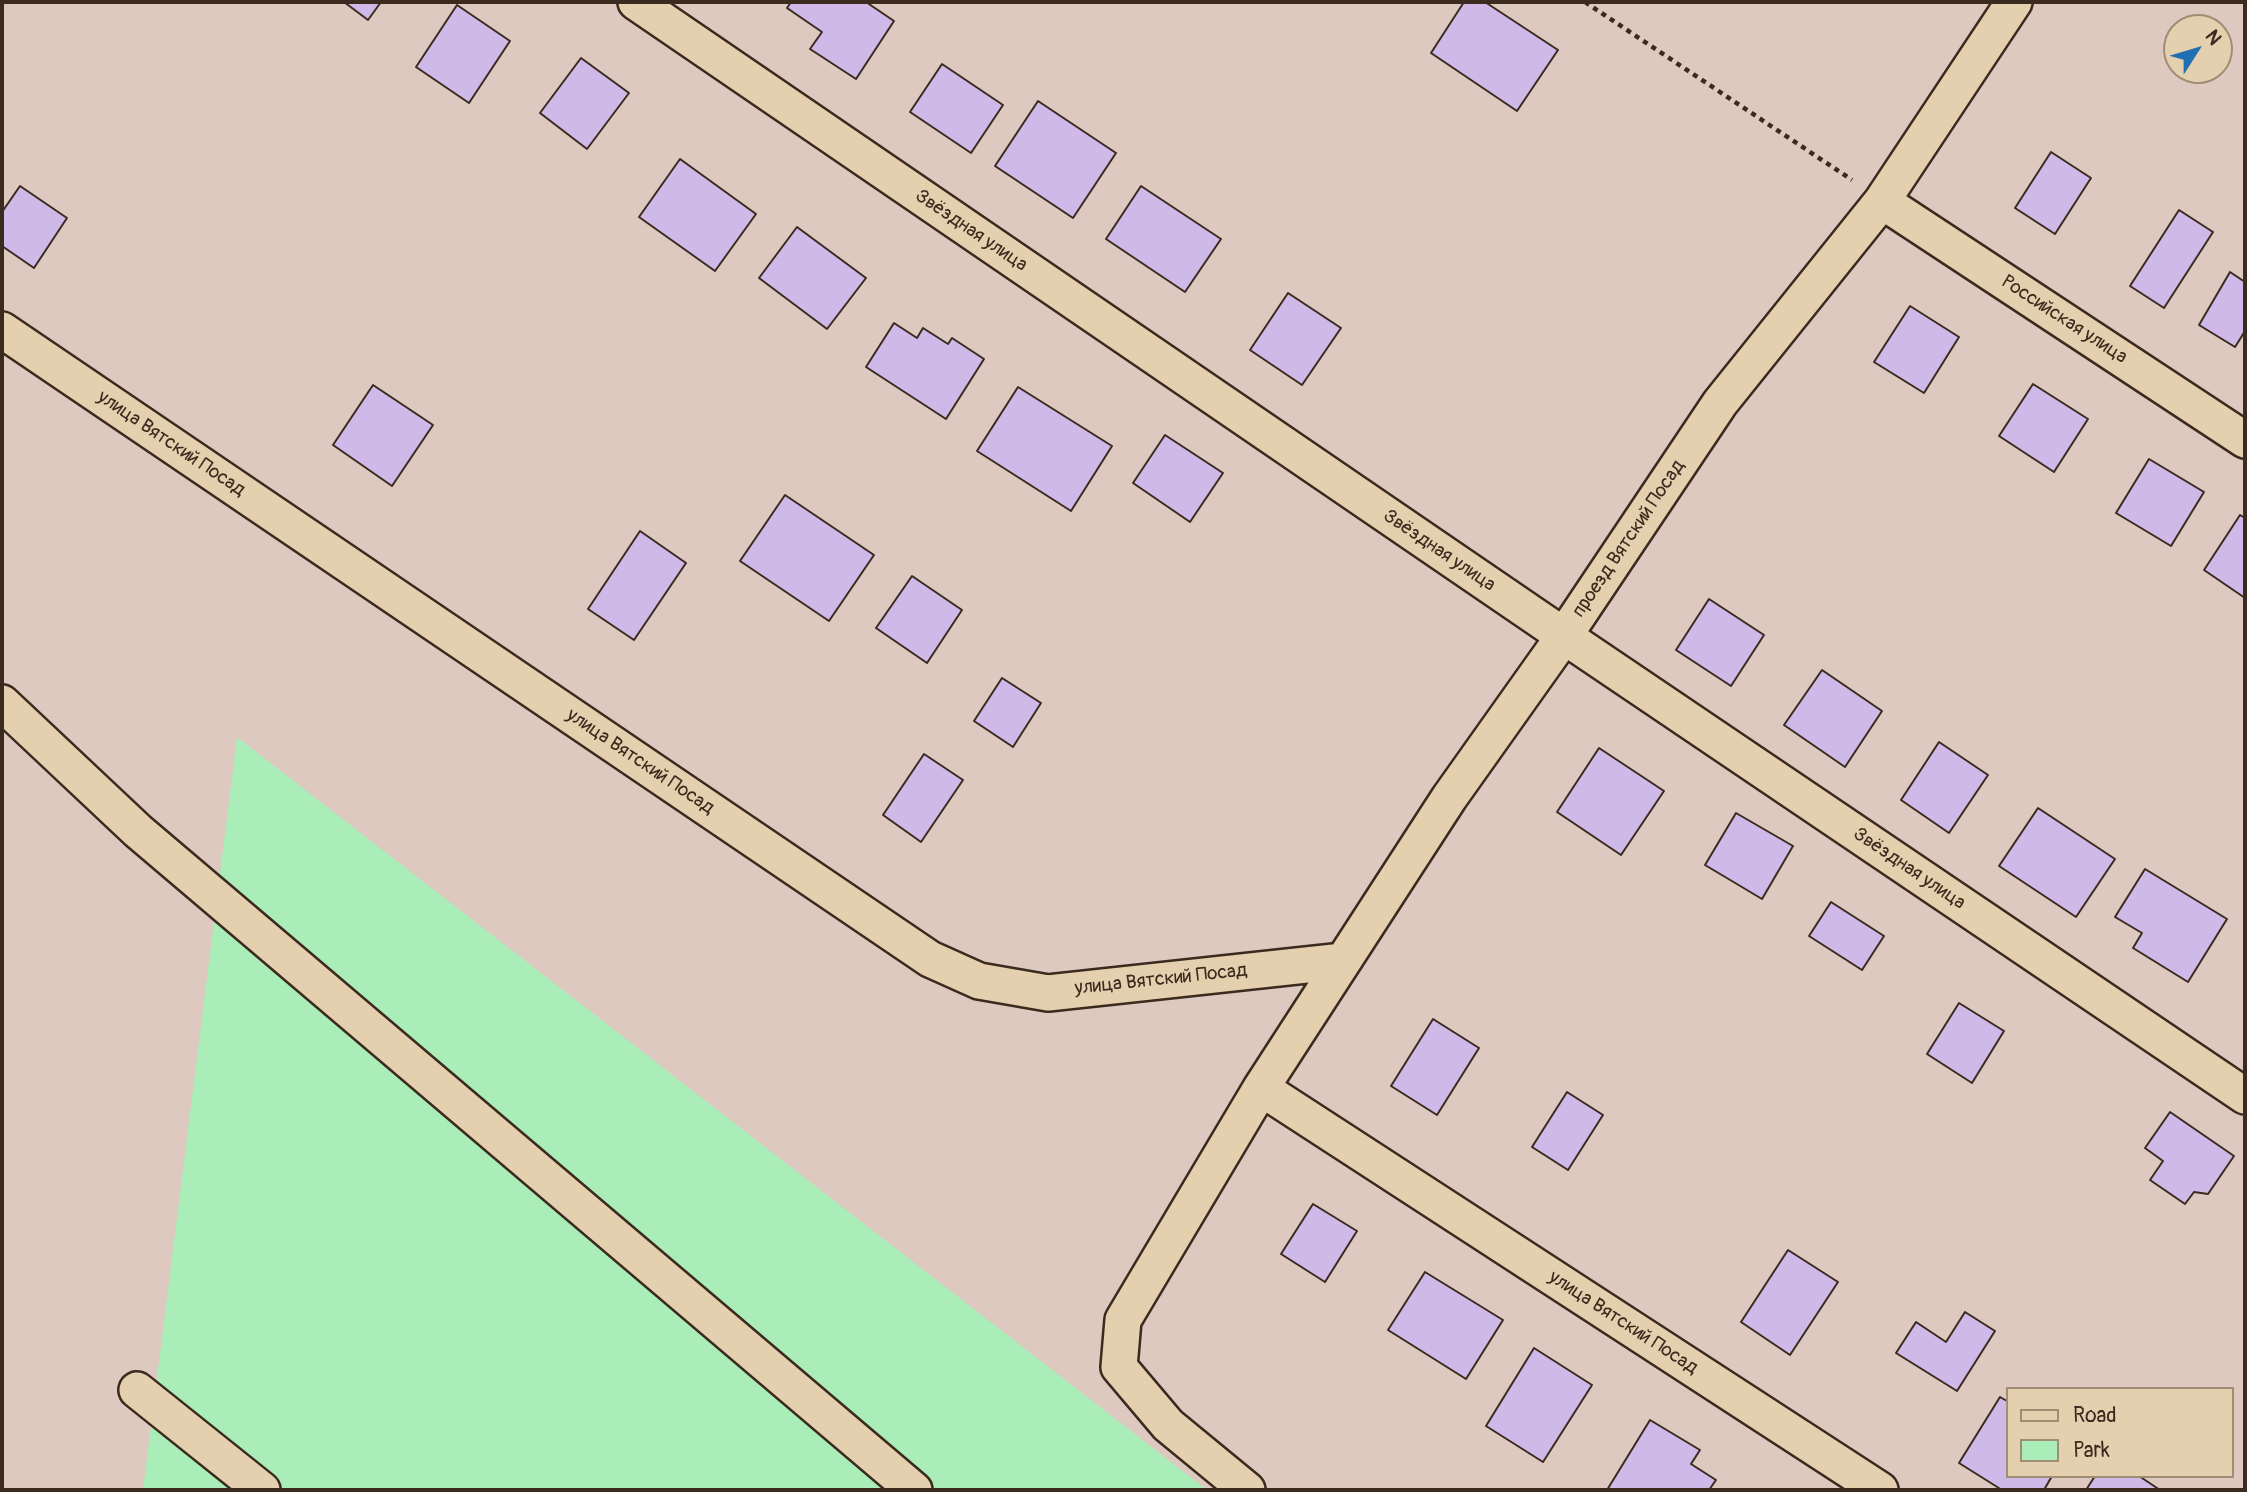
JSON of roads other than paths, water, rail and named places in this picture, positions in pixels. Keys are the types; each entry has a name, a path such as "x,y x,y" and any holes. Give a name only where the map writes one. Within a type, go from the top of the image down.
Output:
{"street":[{"name":"Звёздная улица","path":"636,2 1564,636 2245,1096"},
{"name":"проезд Вятский Посад","path":"1247,1490 1168,1425 1119,1367 1123,1320 1261,1087 1449,798 1564,636 1720,403 1882,201 2014,2"},
{"name":"Российская улица","path":"1882,201 2245,440"},
{"name":"улица Вятский Посад","path":"2,330 930,959 979,981 1048,993 1343,961"},
{"path":"2,703 138,831 914,1490"},
{"name":"улица Вятский Посад","path":"1261,1087 1880,1490"},
{"path":"137,1390 262,1490"}]}
